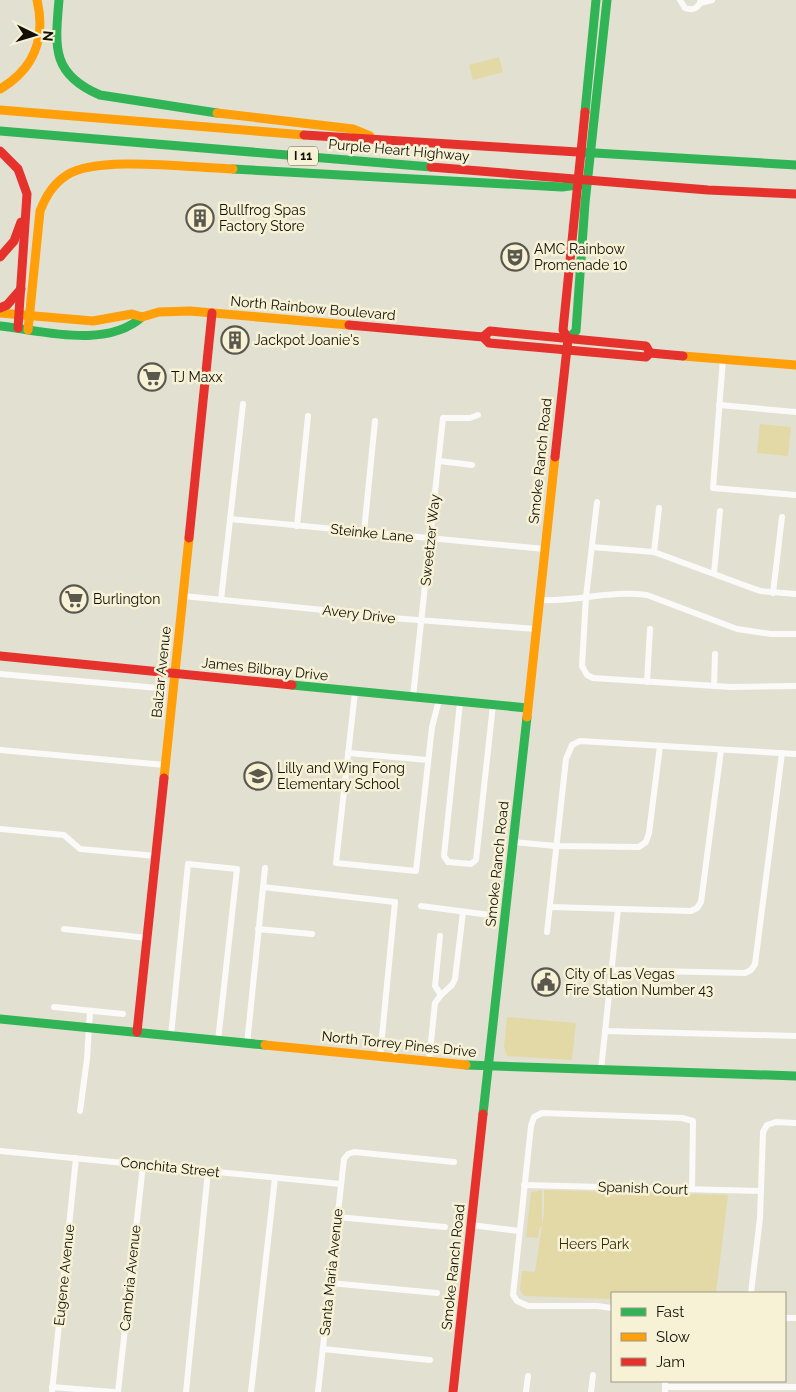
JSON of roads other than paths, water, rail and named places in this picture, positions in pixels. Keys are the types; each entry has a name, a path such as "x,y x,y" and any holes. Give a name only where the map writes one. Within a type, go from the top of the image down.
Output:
{"main road":[{"path":"0,89 20,75 37,51 42,26 37,0"},
{"path":"59,0 56,32 58,57 69,76 87,91 100,95 206,111 353,129 384,141"},
{"name":"Smoke Ranch Road","path":"453,1392 568,339 576,331 581,202 588,131 596,0"},
{"name":"Smoke Ranch Road","path":"588,131 607,0"},
{"name":"Purple Heart Highway","path":"0,110 384,141 796,165"},
{"name":"Purple Heart Highway","path":"0,131 607,182 796,194"},
{"path":"0,153 16,176 22,192 23,208 17,235 0,256"},
{"path":"0,153 18,170 27,194 18,328"},
{"path":"28,330 39,218 43,200 58,181 82,167 115,164 345,174 562,188 607,182"},
{"path":"0,308 7,306 21,289"},
{"name":"North Rainbow Boulevard","path":"0,313 93,321 132,314 142,318 174,311 482,337 488,343 646,357 650,353 796,365"},
{"name":"Balzar Avenue","path":"137,1032 212,314"},
{"name":"North Rainbow Boulevard","path":"0,326 28,330 94,334 112,332 136,325 142,318"},
{"name":"North Rainbow Boulevard","path":"482,337 490,331 646,346 650,353"},
{"name":"James Bilbray Drive","path":"0,656 527,708"},
{"name":"North Torrey Pines Drive","path":"0,1019 489,1067 796,1076"}],"street":[{"path":"674,0 680,2 688,10 695,8 701,2 712,0"},
{"path":"723,359 713,488 796,495"},
{"path":"221,600 242,404"},
{"path":"719,405 796,412"},
{"name":"Sweetzer Way","path":"413,697 443,418 470,418 478,414"},
{"path":"298,526 308,416"},
{"path":"364,532 375,421"},
{"path":"439,461 472,465"},
{"path":"597,502 586,597 582,666 587,675 593,678 714,686 796,686"},
{"path":"654,552 659,508"},
{"path":"714,573 720,511"},
{"path":"773,593 782,517"},
{"name":"Steinke Lane","path":"230,519 544,549"},
{"path":"592,547 654,552 749,587 773,593 796,594"},
{"path":"539,600 560,601 615,593 647,595 737,629 754,632 796,634"},
{"name":"Avery Drive","path":"183,596 421,621 536,629"},
{"path":"647,682 650,629"},
{"path":"714,686 715,654"},
{"path":"0,674 158,688"},
{"path":"355,692 336,863 416,871 432,727 439,700"},
{"path":"460,702 444,856 448,862 471,864 476,860 493,705"},
{"path":"547,932 566,758 572,744 580,741 796,754"},
{"path":"513,842 556,846 631,848 643,844 649,833 660,746"},
{"path":"0,750 165,765"},
{"path":"550,907 691,911 697,908 701,902 722,750"},
{"path":"348,753 428,760"},
{"path":"611,970 745,973 751,970 755,964 782,753"},
{"path":"0,829 64,835 80,849 156,856"},
{"path":"171,1036 188,864 237,869 218,1041"},
{"path":"247,1044 265,868"},
{"path":"263,887 395,902 380,1056"},
{"path":"421,906 490,915"},
{"path":"601,1070 618,909"},
{"path":"429,1061 435,1003 440,995 452,985 455,979 463,912"},
{"path":"64,929 147,938"},
{"path":"258,929 312,934"},
{"path":"440,936 435,986 440,995"},
{"path":"54,1007 123,1014"},
{"path":"80,1111 90,1011"},
{"path":"605,1031 796,1036"},
{"path":"611,1308 597,1306 528,1306 516,1301 513,1295 524,1185 531,1126 534,1117 542,1113 682,1118 693,1121 692,1189"},
{"path":"751,1292 761,1191 763,1132 767,1125 776,1122 796,1123"},
{"name":"Conchita Street","path":"0,1151 341,1184"},
{"name":"Santa Maria Avenue","path":"318,1392 344,1159 348,1154 354,1152 454,1162"},
{"name":"Eugene Avenue","path":"52,1390 76,1158"},
{"name":"Cambria Avenue","path":"118,1392 143,1165"},
{"path":"186,1392 208,1171"},
{"path":"252,1392 275,1178"},
{"name":"Spanish Court","path":"524,1185 761,1191"},
{"path":"337,1217 445,1227"},
{"path":"471,1225 519,1231"},
{"path":"330,1283 437,1293"},
{"path":"323,1349 430,1360"},
{"path":"591,1392 593,1375"},
{"path":"526,1392 528,1376"},
{"path":"665,1387 796,1387"},
{"path":"52,1390 113,1392"}],"place":[{"name":"Bullfrog Spas Factory Store","path":"200,218"},
{"name":"AMC Rainbow Promenade 10","path":"515,257"},
{"name":"Jackpot Joanie's","path":"235,340"},
{"name":"TJ Maxx","path":"152,377"},
{"name":"Burlington","path":"74,599"},
{"name":"Lilly and Wing Fong Elementary School","path":"258,776"},
{"name":"City of Las Vegas Fire Station Number 43","path":"546,982"}],"park label":[{"name":"Heers Park","path":"594,1244"}]}
